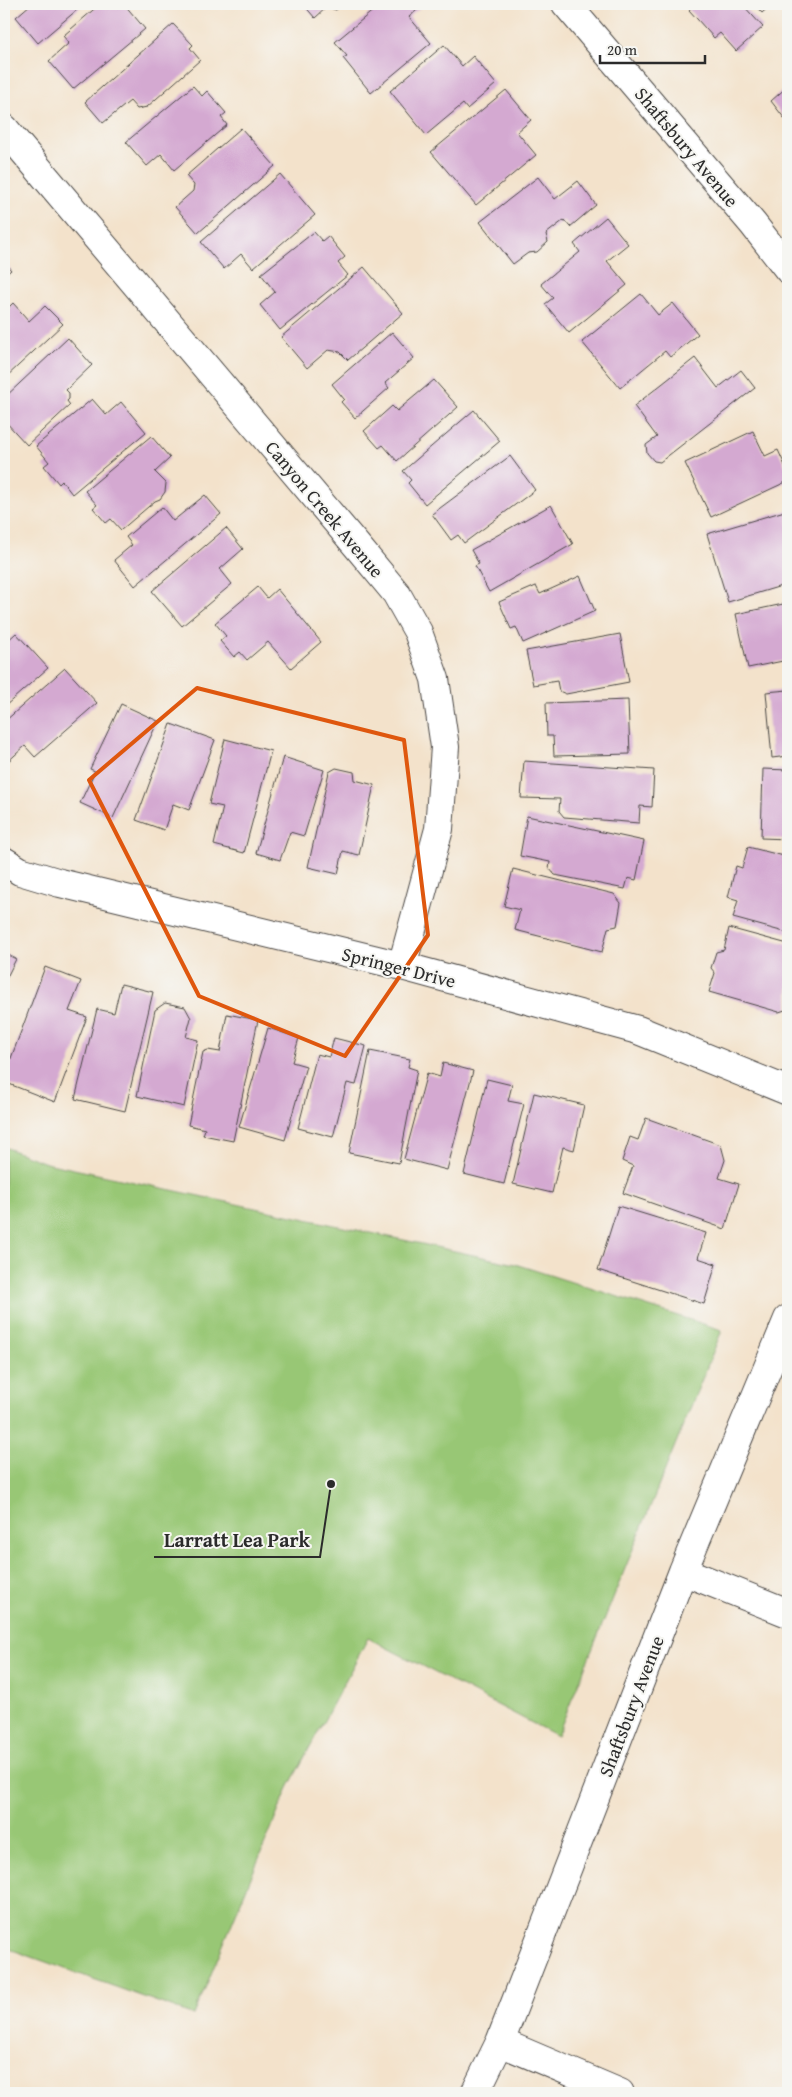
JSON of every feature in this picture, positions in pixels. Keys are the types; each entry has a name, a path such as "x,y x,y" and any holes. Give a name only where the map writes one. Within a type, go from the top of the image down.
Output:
{"street":[{"name":"Shaftsbury Avenue","path":"566,4 753,224 788,269"},
{"name":"Canyon Creek Avenue","path":"4,128 358,546 396,593 418,632 435,679 445,747 443,789 439,829 402,966"},
{"name":"Springer Drive","path":"4,861 20,872 60,884 402,966 638,1030 788,1091"},
{"name":"Shaftsbury Avenue","path":"475,2093 500,2042 683,1571 788,1319"},
{"path":"683,1571 788,1613"},
{"path":"500,2042 620,2093"}],"highlighted area":[{"path":"197,688 404,740 428,935 345,1056 199,996 89,780"}],"green space":[{"path":"4,1147 46,1163 515,1264 722,1330 557,1736 368,1638 288,1788 194,2015 4,1947"}],"building":[{"path":"31,4 84,4 38,43 16,17"},
{"path":"100,4 124,4 145,29 73,89 49,61 69,43 63,36"},
{"path":"303,4 343,4 336,10 327,7 315,18"},
{"path":"381,4 424,4 409,17 431,43 371,93 343,58 347,56 335,42"},
{"path":"694,4 742,4 763,27 736,51 720,33 714,38 689,10"},
{"path":"754,4 772,4 762,13"},
{"path":"173,24 193,45 190,48 200,60 147,107 137,109 130,101 103,123 85,102"},
{"path":"444,45 462,66 473,56 496,84 467,109 463,104 426,135 390,91"},
{"path":"193,86 202,96 207,91 226,113 221,117 227,125 174,170 161,154 147,166 126,142"},
{"path":"788,86 788,123 771,101"},
{"path":"506,90 531,120 517,132 536,155 476,205 431,152"},
{"path":"241,128 275,166 198,233 175,207 193,191 194,185 186,176"},
{"path":"280,174 315,215 253,268 241,254 224,269 201,242"},
{"path":"538,177 555,199 578,181 596,205 570,227 564,220 546,234 548,242 537,252 528,253 513,264 480,222"},
{"path":"606,217 628,244 607,261 627,285 569,333 545,304 553,298 541,284 580,252 574,244"},
{"path":"314,232 322,241 328,236 345,257 338,263 348,275 280,330 260,305 275,292 261,274"},
{"path":"4,262 11,270 4,276"},
{"path":"364,267 403,313 348,360 340,352 328,350 307,368 281,337"},
{"path":"641,294 658,315 673,303 698,334 670,357 665,351 620,388 582,342"},
{"path":"13,303 29,321 45,306 63,324 4,379 4,312"},
{"path":"392,332 414,358 385,383 389,388 355,418 341,402 344,399 332,384"},
{"path":"68,338 92,365 66,390 69,393 67,401 70,405 27,445 4,420 4,398"},
{"path":"695,358 718,388 741,370 755,388 660,462 654,461 647,453 646,445 657,437 634,406"},
{"path":"434,380 458,407 397,461 383,445 379,448 364,431 392,406 397,411"},
{"path":"92,399 106,415 121,402 146,432 72,494 62,481 59,484 44,466 49,462 36,446"},
{"path":"474,410 500,441 425,504 408,483 411,480 403,471"},
{"path":"753,431 765,456 778,450 788,472 788,481 711,517 685,463"},
{"path":"151,436 170,458 155,472 166,483 165,492 160,499 155,501 121,530 111,519 106,523 93,508 97,505 85,491"},
{"path":"510,456 535,490 464,543 458,535 451,540 432,514"},
{"path":"205,495 221,514 135,586 114,560 132,545 126,537 162,507 173,521"},
{"path":"551,505 573,544 489,592 475,566 479,564 471,550"},
{"path":"788,510 788,584 728,602 707,534"},
{"path":"226,528 243,549 220,569 232,584 182,626 152,591"},
{"path":"580,576 595,611 523,643 516,627 511,629 499,602 536,586 540,594"},
{"path":"258,587 267,598 277,589 321,642 291,668 268,642 247,660 240,652 234,657 220,641 226,636 215,623"},
{"path":"788,603 788,660 748,668 736,614"},
{"path":"16,633 48,668 4,707 4,644"},
{"path":"620,634 629,682 566,694 559,691 557,681 533,685 526,651"},
{"path":"65,668 97,703 35,757 25,746 4,765 4,722"},
{"path":"788,690 788,756 772,758 766,692"},
{"path":"628,700 630,754 554,756 553,736 547,736 546,703"},
{"path":"121,704 158,721 113,818 80,803 95,771 90,769"},
{"path":"171,724 215,740 189,810 173,804 164,830 136,820"},
{"path":"225,739 271,751 244,853 214,845 223,807 209,804"},
{"path":"283,757 324,770 304,836 290,832 280,860 256,853"},
{"path":"524,761 654,770 652,807 640,806 639,823 564,817 559,811 560,799 521,798"},
{"path":"336,768 354,772 355,780 374,785 359,855 343,851 338,874 308,867 329,772"},
{"path":"763,769 788,770 788,839 761,838"},
{"path":"527,816 644,841 636,880 628,878 625,889 555,875 549,868 550,862 520,856"},
{"path":"748,847 788,857 788,933 733,918 738,900 728,897 736,866 742,868"},
{"path":"513,869 614,894 621,903 617,926 608,928 602,952 515,930 520,910 504,906"},
{"path":"729,928 788,944 788,1009 779,1012 709,992 715,973 711,968 716,952 724,950"},
{"path":"4,953 16,959 4,983"},
{"path":"45,967 81,981 69,1011 87,1017 55,1102 4,1082 4,1077"},
{"path":"121,984 153,992 125,1111 75,1099 97,1009 114,1013"},
{"path":"165,1003 185,1007 191,1018 186,1037 198,1040 184,1107 137,1096 155,1010"},
{"path":"227,1014 258,1020 233,1141 203,1135 205,1129 188,1125 203,1052 208,1050 220,1052"},
{"path":"268,1028 299,1038 292,1062 306,1066 285,1140 239,1127"},
{"path":"334,1038 366,1046 356,1085 347,1083 333,1137 298,1128 317,1054 329,1057"},
{"path":"370,1051 410,1059 408,1067 417,1070 399,1163 349,1153"},
{"path":"443,1063 473,1071 447,1170 404,1159 427,1073 440,1077"},
{"path":"487,1079 512,1085 508,1101 524,1104 504,1184 464,1174"},
{"path":"534,1093 584,1105 574,1150 563,1147 552,1193 513,1184"},
{"path":"646,1118 721,1145 725,1160 719,1178 739,1184 725,1229 623,1193 633,1166 622,1161 630,1137 638,1140"},
{"path":"618,1206 706,1233 698,1258 716,1264 704,1304 598,1270"}],"place":[{"name":"Larratt Lea Park","path":"331,1484"}]}
